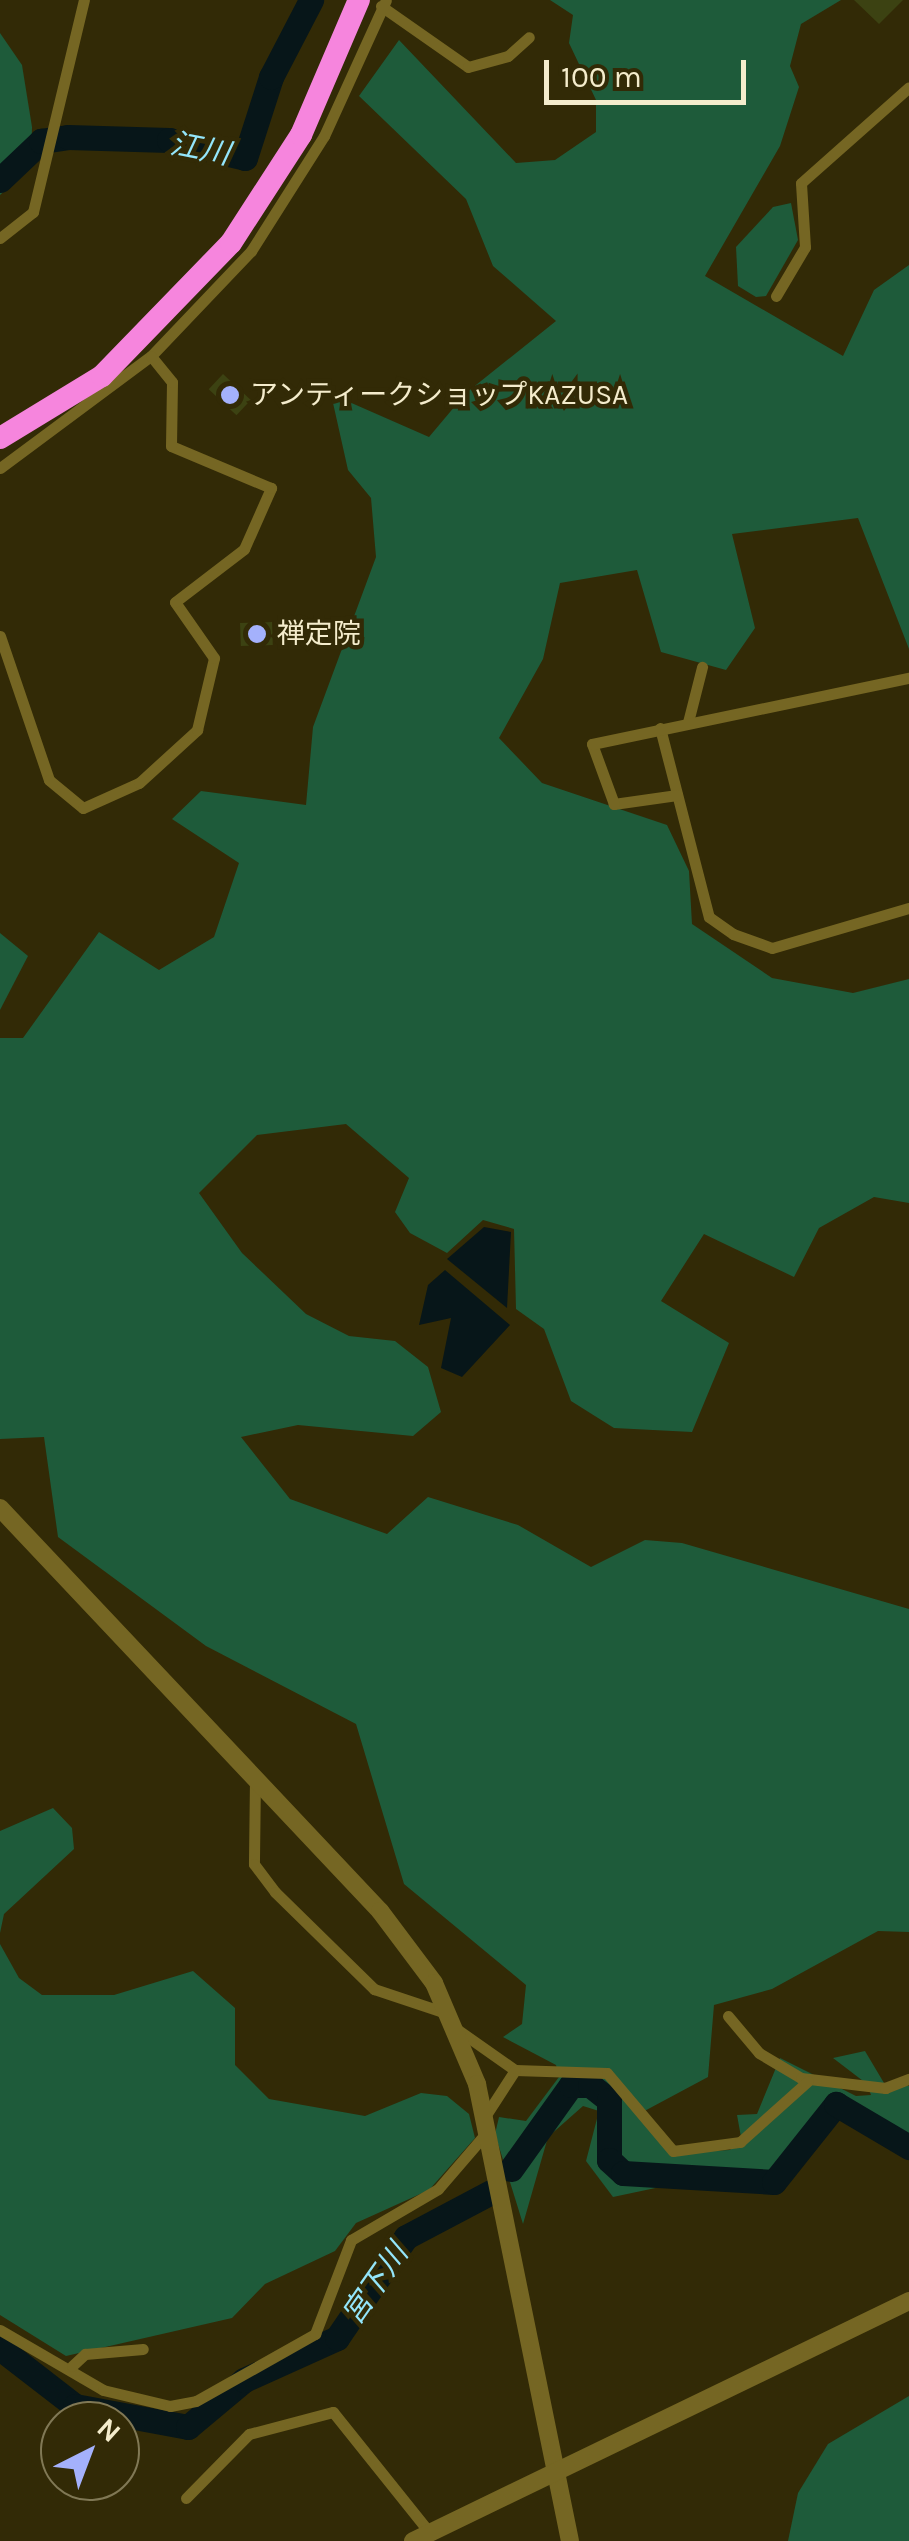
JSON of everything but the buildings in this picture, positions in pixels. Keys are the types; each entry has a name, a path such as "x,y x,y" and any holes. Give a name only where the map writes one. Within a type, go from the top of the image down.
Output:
{"highway":[{"path":"0,438 102,376 231,242 302,135 375,2"}],"street":[{"path":"0,238 32,212 84,0"},
{"path":"0,468 151,356 274,218 330,124 375,2 468,68 508,56 529,37"},
{"path":"776,296 805,247 801,182 909,87"},
{"path":"0,636 49,780 83,808 139,783 197,730 214,658 175,602 194,580 235,560 272,488 171,446 172,382 151,356"},
{"path":"688,722 702,667"},
{"path":"677,795 622,806 604,794 592,744 909,678"},
{"path":"660,728 709,917 752,945 772,948 909,908"},
{"path":"0,1508 412,1948 454,2022 486,2125 570,2541"},
{"path":"255,1778 254,1864 275,1892 374,1989 454,2022 515,2070 607,2073 674,2150 740,2142 808,2080"},
{"path":"728,2016 775,2066 808,2080 886,2088 909,2079"},
{"path":"0,2330 72,2366 103,2390 170,2406 196,2401 252,2362 290,2354 322,2323 351,2240 438,2190 486,2125 515,2070"},
{"path":"186,2498 249,2434 333,2412 422,2537 909,2302"},
{"path":"72,2366 85,2354 143,2349"}],"green space":[{"path":"550,0 841,0 801,24 790,66 799,87 780,146 705,276 843,356 874,290 909,265 909,649 858,518 732,534 755,628 726,670 661,652 637,570 560,583 543,659 499,738 542,783 667,825 689,871 692,924 772,978 853,993 909,979 909,1203 874,1197 819,1228 794,1277 704,1234 661,1301 729,1343 692,1432 614,1428 571,1401 544,1329 516,1309 514,1229 483,1220 447,1253 410,1233 395,1212 409,1178 346,1124 257,1135 199,1193 242,1253 306,1314 349,1336 395,1341 428,1367 441,1412 413,1436 298,1425 241,1437 290,1499 387,1534 428,1497 518,1525 591,1567 645,1540 682,1543 909,1609 909,1932 878,1931 772,1989 714,2005 708,2077 637,2115 671,2153 730,2150 741,2137 737,2115 757,2114 780,2058 856,2096 871,2095 867,2084 833,2058 865,2051 884,2083 909,2086 909,2148 840,2113 779,2179 679,2183 613,2197 586,2161 599,2111 583,2106 548,2137 523,2224 495,2134 499,2117 526,2121 559,2077 556,2065 503,2037 522,2024 526,1985 404,1884 356,1724 206,1646 58,1537 44,1437 0,1439 0,1038 23,1038 99,932 159,970 214,937 239,863 172,819 201,791 306,805 313,727 376,557 371,498 348,470 331,394 429,437 466,393 556,321 493,266 466,199 359,96 399,40 516,163 555,160 596,132 596,100 569,43 573,15"},
{"path":"0,33 22,65 32,127 31,166 0,195"},
{"path":"791,203 798,240 766,296 756,297 738,286 736,247 773,207"},
{"path":"0,933 28,956 0,1010"},
{"path":"53,1808 72,1828 74,1849 4,1914 0,1933 0,1831"},
{"path":"0,1944 19,1978 42,1995 114,1995 193,1971 235,2008 235,2065 269,2099 365,2116 421,2093 447,2096 469,2114 475,2138 429,2190 356,2223 335,2251 265,2284 232,2318 66,2356 0,2315"},
{"path":"909,2396 909,2541 788,2541 798,2493 828,2444"}],"shaded area":[{"path":"484,1227 511,1232 507,1308 447,1259"},
{"path":"445,1270 510,1325 462,1377 441,1368 451,1318 419,1325 428,1285"}],"waterway":[{"name":"江川","path":"0,180 41,141 68,137 169,140 245,158 271,77 311,0"},
{"name":"宮下川","path":"511,2169 571,2085 590,2085 609,2100 609,2160 623,2173 774,2182 836,2104 909,2147"},
{"name":"宮下川","path":"0,2348 75,2406 188,2427 244,2380 337,2338 406,2237 491,2192"}],"place":[{"name":"アンティークショップKAZUSA","path":"230,395"},
{"name":"禅定院","path":"257,634"}]}
